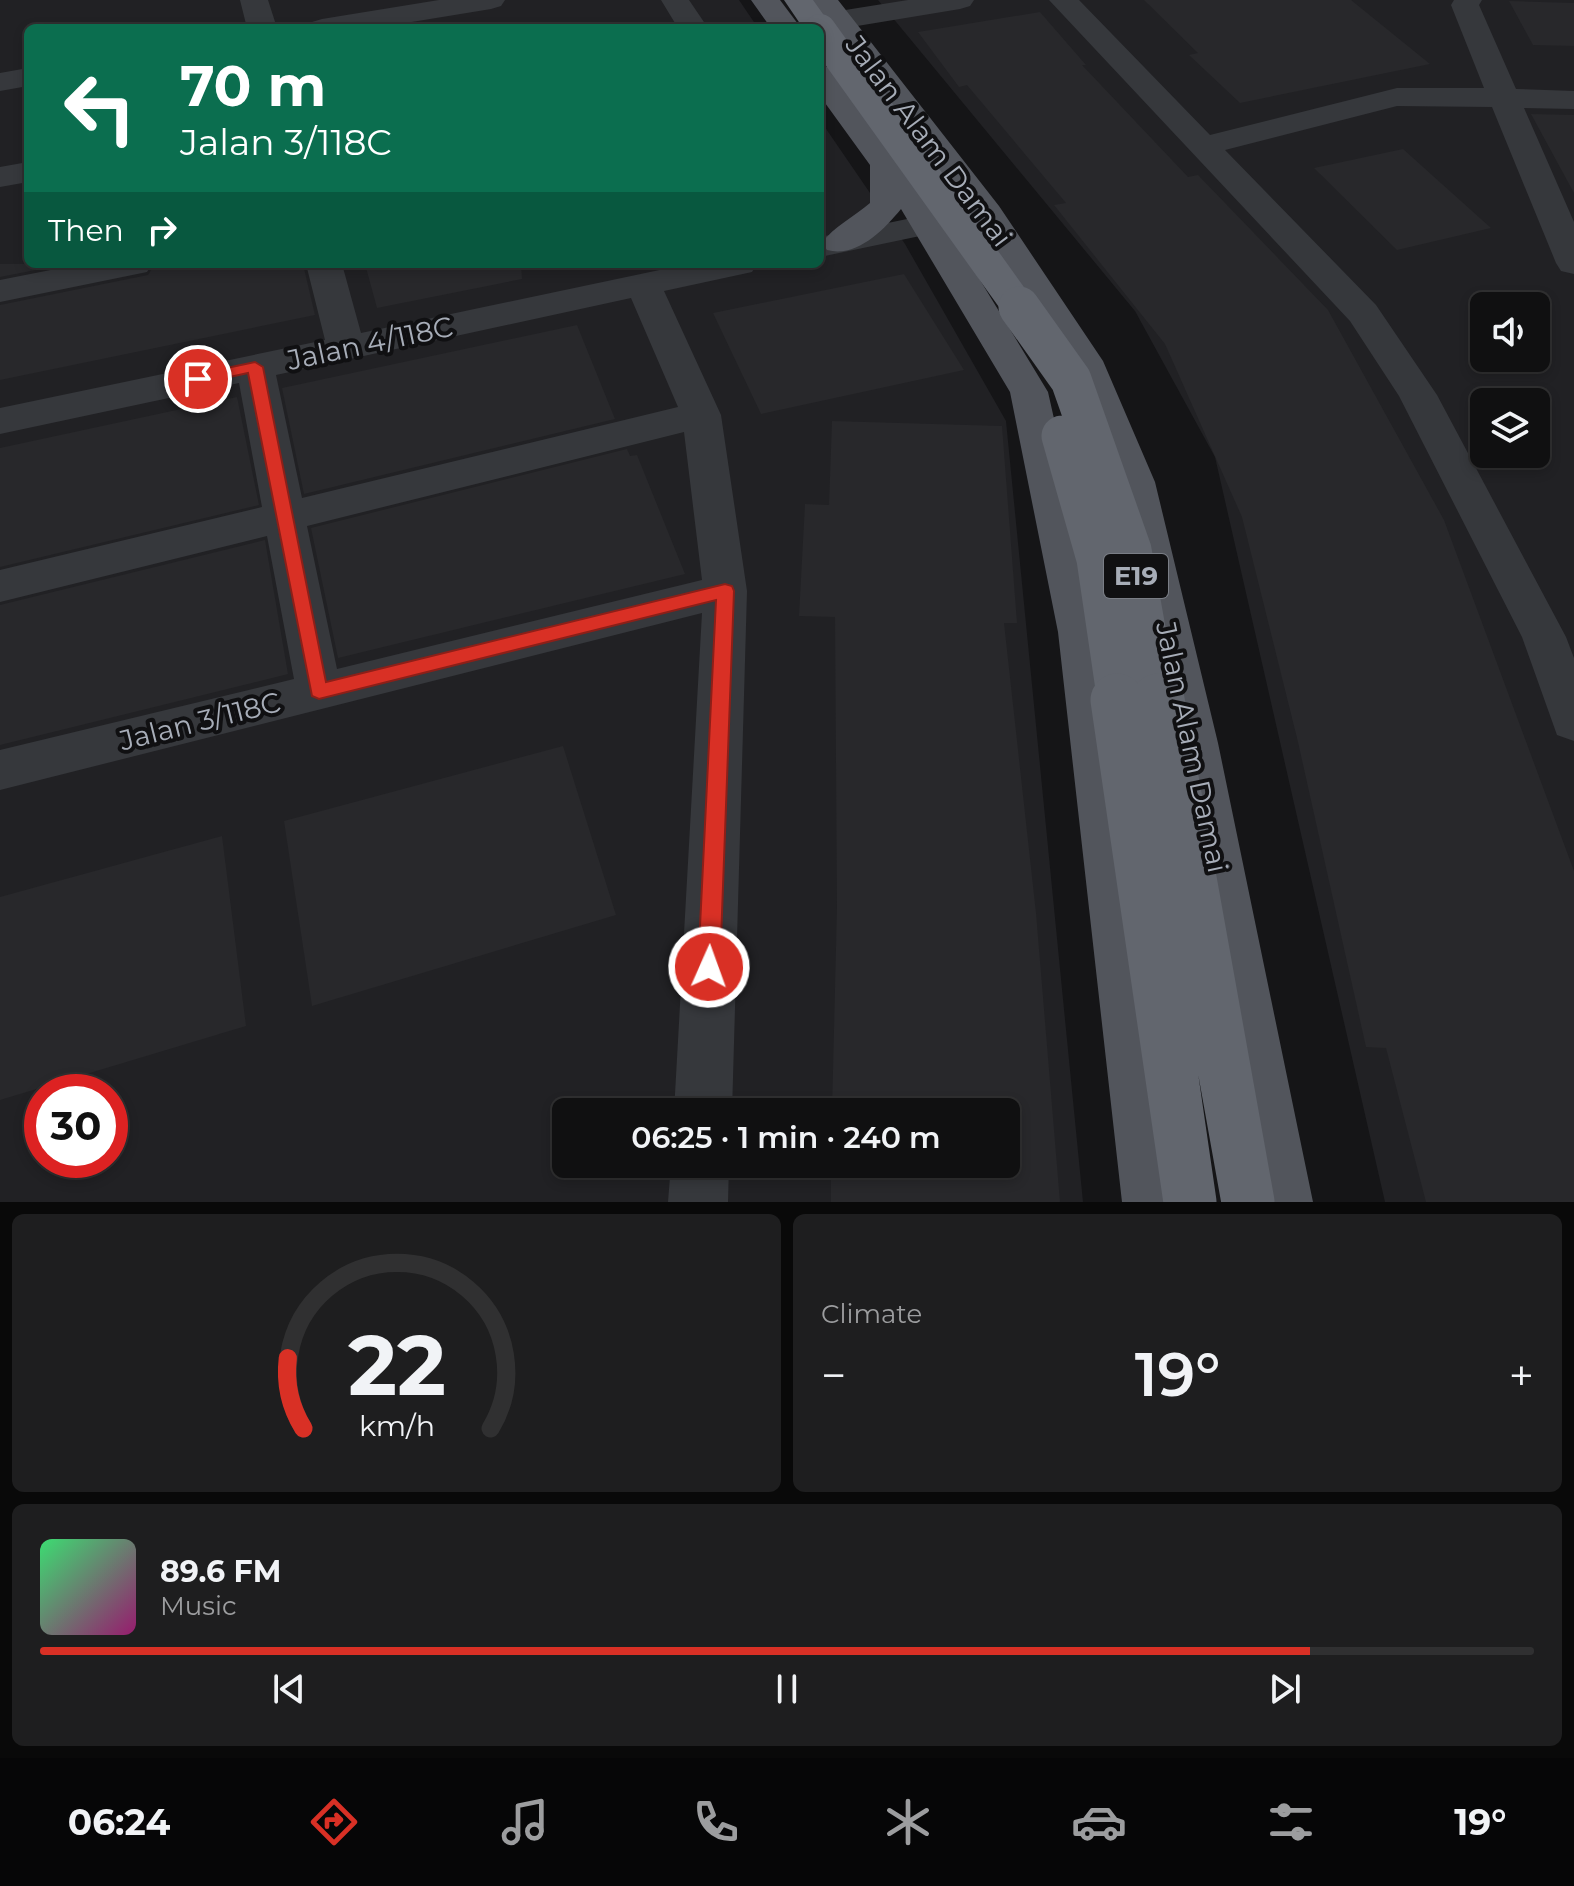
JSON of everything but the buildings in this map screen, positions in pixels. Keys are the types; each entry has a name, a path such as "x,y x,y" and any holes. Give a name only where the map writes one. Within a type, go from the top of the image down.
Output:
{"highway":[{"path":"784,0 800,24"},
{"name":"E19","path":"798,0 822,24"},
{"name":"E19","path":"824,26 1048,384 1097,559 1190,1202"},
{"name":"E19","path":"824,26 1071,380 1131,550 1248,1202"}],"main road":[{"path":"765,0 783,24"},
{"name":"Jalan Alam Damai","path":"824,26 987,213 1090,370 1135,482 1194,743 1283,1202"},
{"name":"Jalan Alam Damai","path":"824,79 929,224 1029,392 1080,632 1152,1202"},
{"path":"827,242 865,226 887,205 886,163"}],"street":[{"path":"254,0 261,24"},
{"path":"346,24 491,0"},
{"path":"675,0 690,24"},
{"path":"824,26 960,0"},
{"path":"1063,0 1363,313 1418,395 1544,637 1574,722"},
{"path":"1468,0 1465,5 1574,263"},
{"path":"0,82 24,78"},
{"path":"1204,146 1397,97 1574,100"},
{"path":"0,177 24,173"},
{"path":"827,242 987,213"},
{"path":"0,291 114,268"},
{"path":"325,268 346,348"},
{"name":"Jalan 4/118C","path":"0,421 720,268"},
{"path":"643,284 701,415 725,591 704,1098"},
{"path":"255,367 319,691"},
{"path":"0,586 701,415"},
{"name":"Jalan 3/118C","path":"0,770 725,591"},
{"path":"698,1202 699,1178"}],"shaded area":[{"path":"0,0 739,0 755,24 24,24 24,268 824,268 824,126 905,244 1006,421 1083,1202 0,1202"},
{"path":"878,0 1574,0 1574,1202 1385,1202 1215,457 1135,311"}],"route":[{"path":"198,379 255,367 319,691 725,591 709,967"}]}
